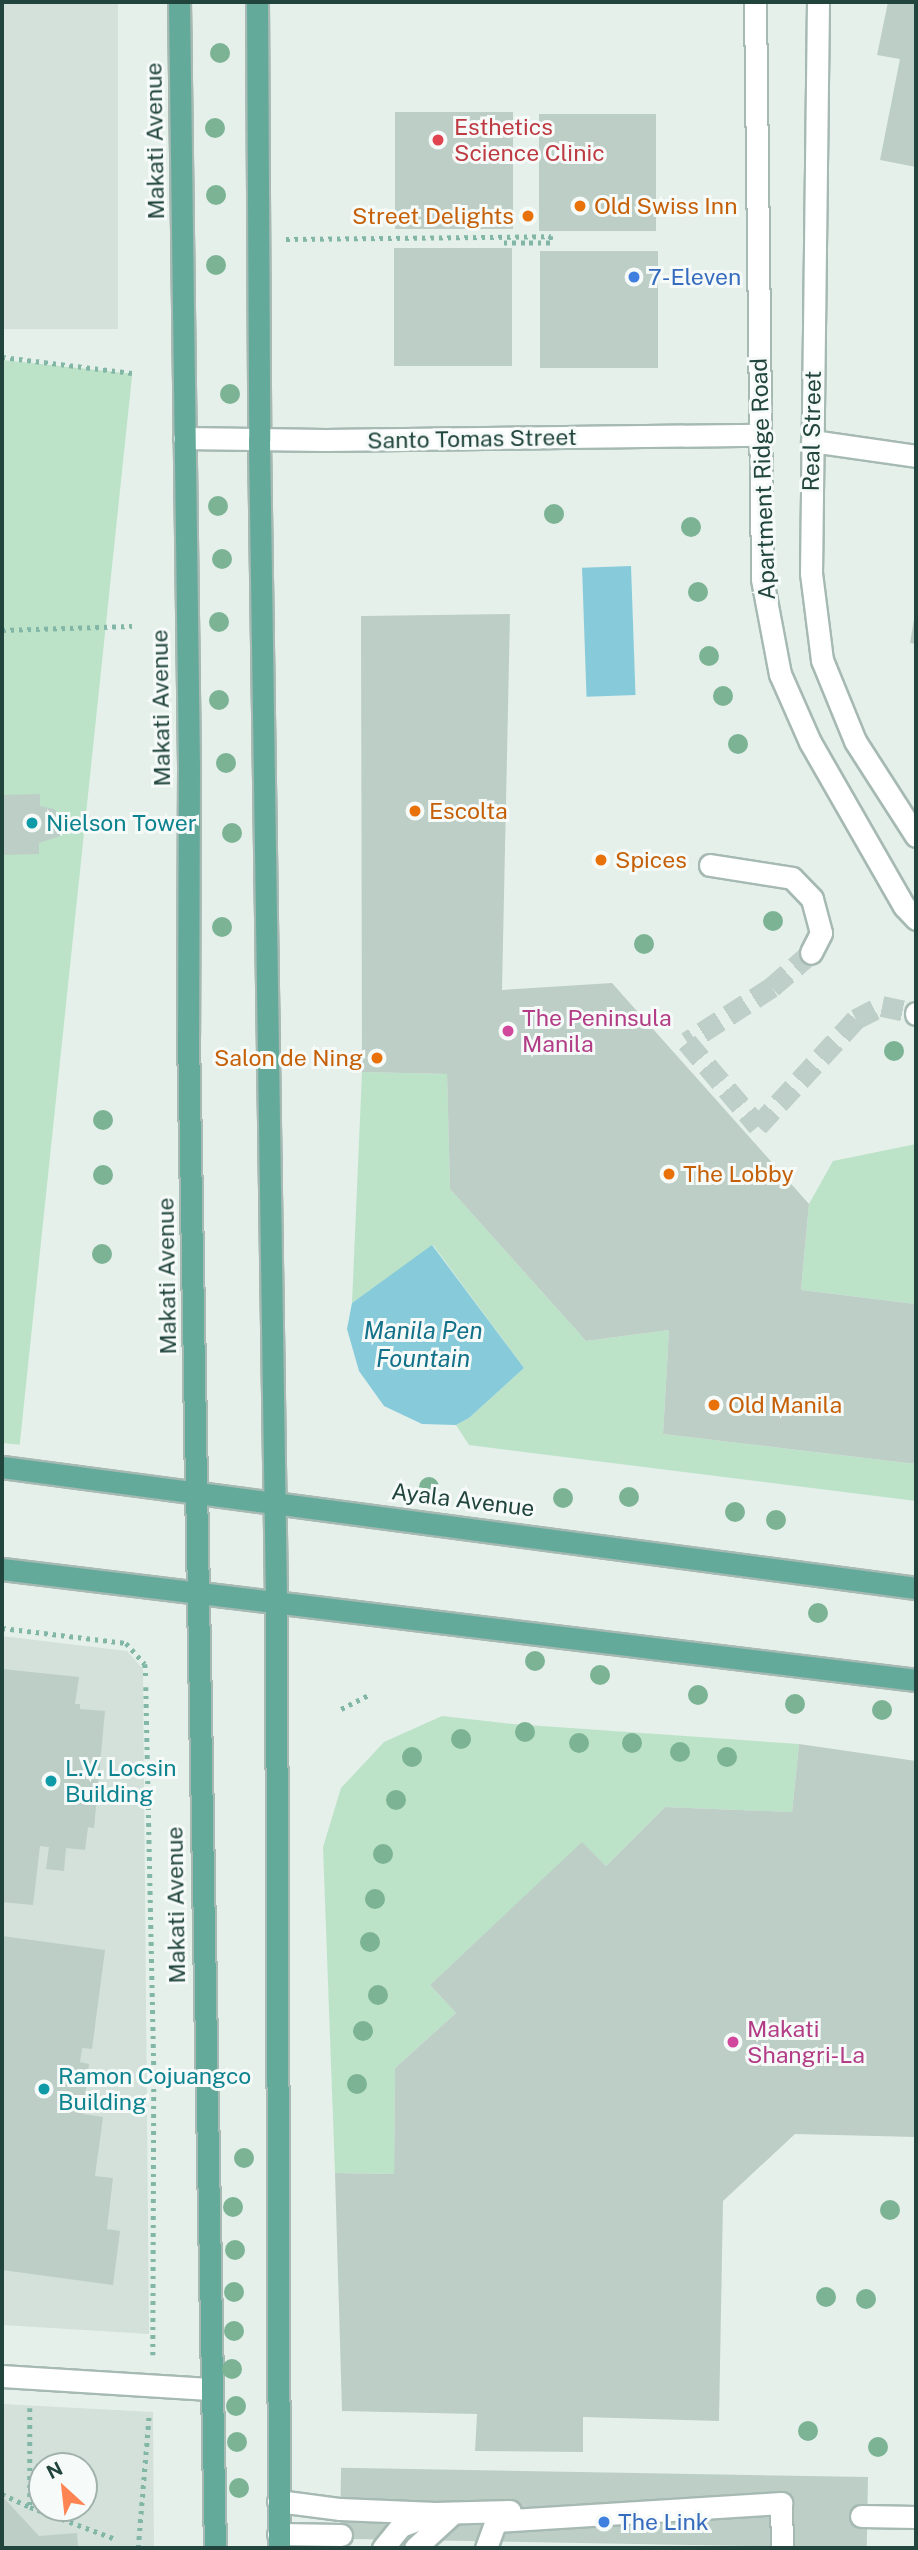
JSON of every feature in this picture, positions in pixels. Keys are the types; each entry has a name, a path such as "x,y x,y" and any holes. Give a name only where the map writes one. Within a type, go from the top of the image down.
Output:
{"main road":[{"name":"Makati Avenue","path":"179,2 188,1035 215,2548"},
{"path":"257,2 259,440 276,1604 279,2541"},
{"name":"Ayala Avenue","path":"2,1466 916,1588"},
{"path":"2,1569 916,1680"}],"street":[{"name":"Apartment Ridge Road","path":"755,2 762,579 780,674 810,742 904,906 916,919"},
{"name":"Real Street","path":"818,2 811,573 822,660 855,741 916,836"},
{"name":"Santo Tomas Street","path":"184,438 259,440 760,435"},
{"path":"812,441 916,456"},
{"path":"710,865 792,878 812,899 821,933 811,953"},
{"path":"2,2376 211,2389"},
{"path":"278,2501 340,2509 444,2513 542,2510"},
{"path":"486,2548 496,2521 781,2503 782,2548"},
{"path":"383,2548 401,2526 444,2513"},
{"path":"415,2548 444,2513"},
{"path":"861,2516 916,2518"},
{"path":"279,2541 341,2535"}],"path":[{"path":"258,239 551,236 550,243 504,243"},
{"path":"2,357 132,373"},
{"path":"2,629 132,626"},
{"path":"2,1628 125,1643 145,1664 146,1680"},
{"path":"138,2548 152,2385 154,2080 146,1687"},
{"path":"341,1709 370,1694"},
{"path":"30,2379 30,2452"},
{"path":"2,2494 28,2506"},
{"path":"70,2522 113,2538"}],"shaded area":[{"path":"2,2 118,2 118,329 2,329"},
{"path":"2,1636 127,1651 143,1669 149,2334 2,2325"},
{"path":"2,2404 153,2412 154,2548 2,2548"}],"green space":[{"path":"2,360 132,374 20,1445 2,1443"},
{"path":"362,1072 447,1074 450,1189 586,1341 669,1330 663,1434 916,1464 916,1501 469,1445 456,1425 469,1418 524,1368 433,1245 352,1303"},
{"path":"916,1144 916,1304 801,1290 809,1204 833,1161"},
{"path":"442,1716 513,1724 799,1744 792,1812 665,1807 606,1866 582,1843 430,1985 456,2013 395,2068 394,2174 335,2173 323,1847 341,1788 384,1742"}],"water":[{"path":"631,566 636,695 587,697 582,568"},
{"name":"Manila Pen Fountain","path":"432,1245 524,1368 469,1418 456,1425 422,1424 384,1406 359,1371 347,1329 352,1303"}],"building":[{"path":"888,2 916,2 916,167 880,160 900,59 877,55"},
{"path":"395,112 513,112 513,229 395,229"},
{"path":"539,114 656,114 656,231 539,231"},
{"path":"394,248 512,248 512,366 394,366"},
{"path":"540,251 658,251 658,368 540,368"},
{"path":"916,613 916,644 910,643"},
{"name":"The Peninsula Manila","path":"510,614 502,990 612,983 809,1204 801,1290 916,1304 916,1464 663,1434 669,1330 586,1341 450,1189 447,1074 362,1072 361,616"},
{"name":"Nielson Tower","path":"40,794 40,806 54,809 63,819 60,836 39,843 39,854 2,855 2,795"},
{"name":"L.V. Locsin Building","path":"2,1669 79,1677 75,1704 80,1704 80,1709 105,1711 94,1828 88,1827 85,1850 66,1848 64,1871 46,1869 49,1847 40,1846 33,1905 2,1902"},
{"path":"799,1744 916,1761 916,2137 795,2134 723,2201 719,2421 583,2417 583,2452 475,2451 477,2414 342,2411 335,2173 394,2174 395,2068 456,2013 430,1985 582,1842 606,1866 665,1807 792,1812"},
{"name":"Ramon Cojuangco Building","path":"2,1936 105,1950 92,2049 82,2048 80,2062 89,2064 83,2114 103,2117 95,2176 113,2178 107,2229 120,2231 113,2285 2,2270"},
{"name":"The Link","path":"341,2468 868,2477 867,2548 340,2539"},
{"path":"2,2496 39,2536 77,2533 78,2548 2,2548"}],"tunnel":[{"path":"811,953 772,987 687,1042 758,1126 856,1019 882,1006 916,1013"}],"place":[{"name":"Esthetics Science Clinic","path":"438,140"},
{"name":"Old Swiss Inn","path":"580,206"},
{"name":"Street Delights","path":"528,216"},
{"name":"7-Eleven","path":"634,277"},
{"name":"Escolta","path":"415,811"},
{"name":"Nielson Tower","path":"32,823"},
{"name":"Spices","path":"601,860"},
{"name":"The Peninsula Manila","path":"508,1031"},
{"name":"Salon de Ning","path":"377,1058"},
{"name":"The Lobby","path":"669,1174"},
{"name":"Old Manila","path":"714,1405"},
{"name":"L.V. Locsin Building","path":"51,1781"},
{"name":"Makati Shangri-La","path":"733,2042"},
{"name":"Ramon Cojuangco Building","path":"44,2089"},
{"name":"The Link","path":"604,2522"}]}
